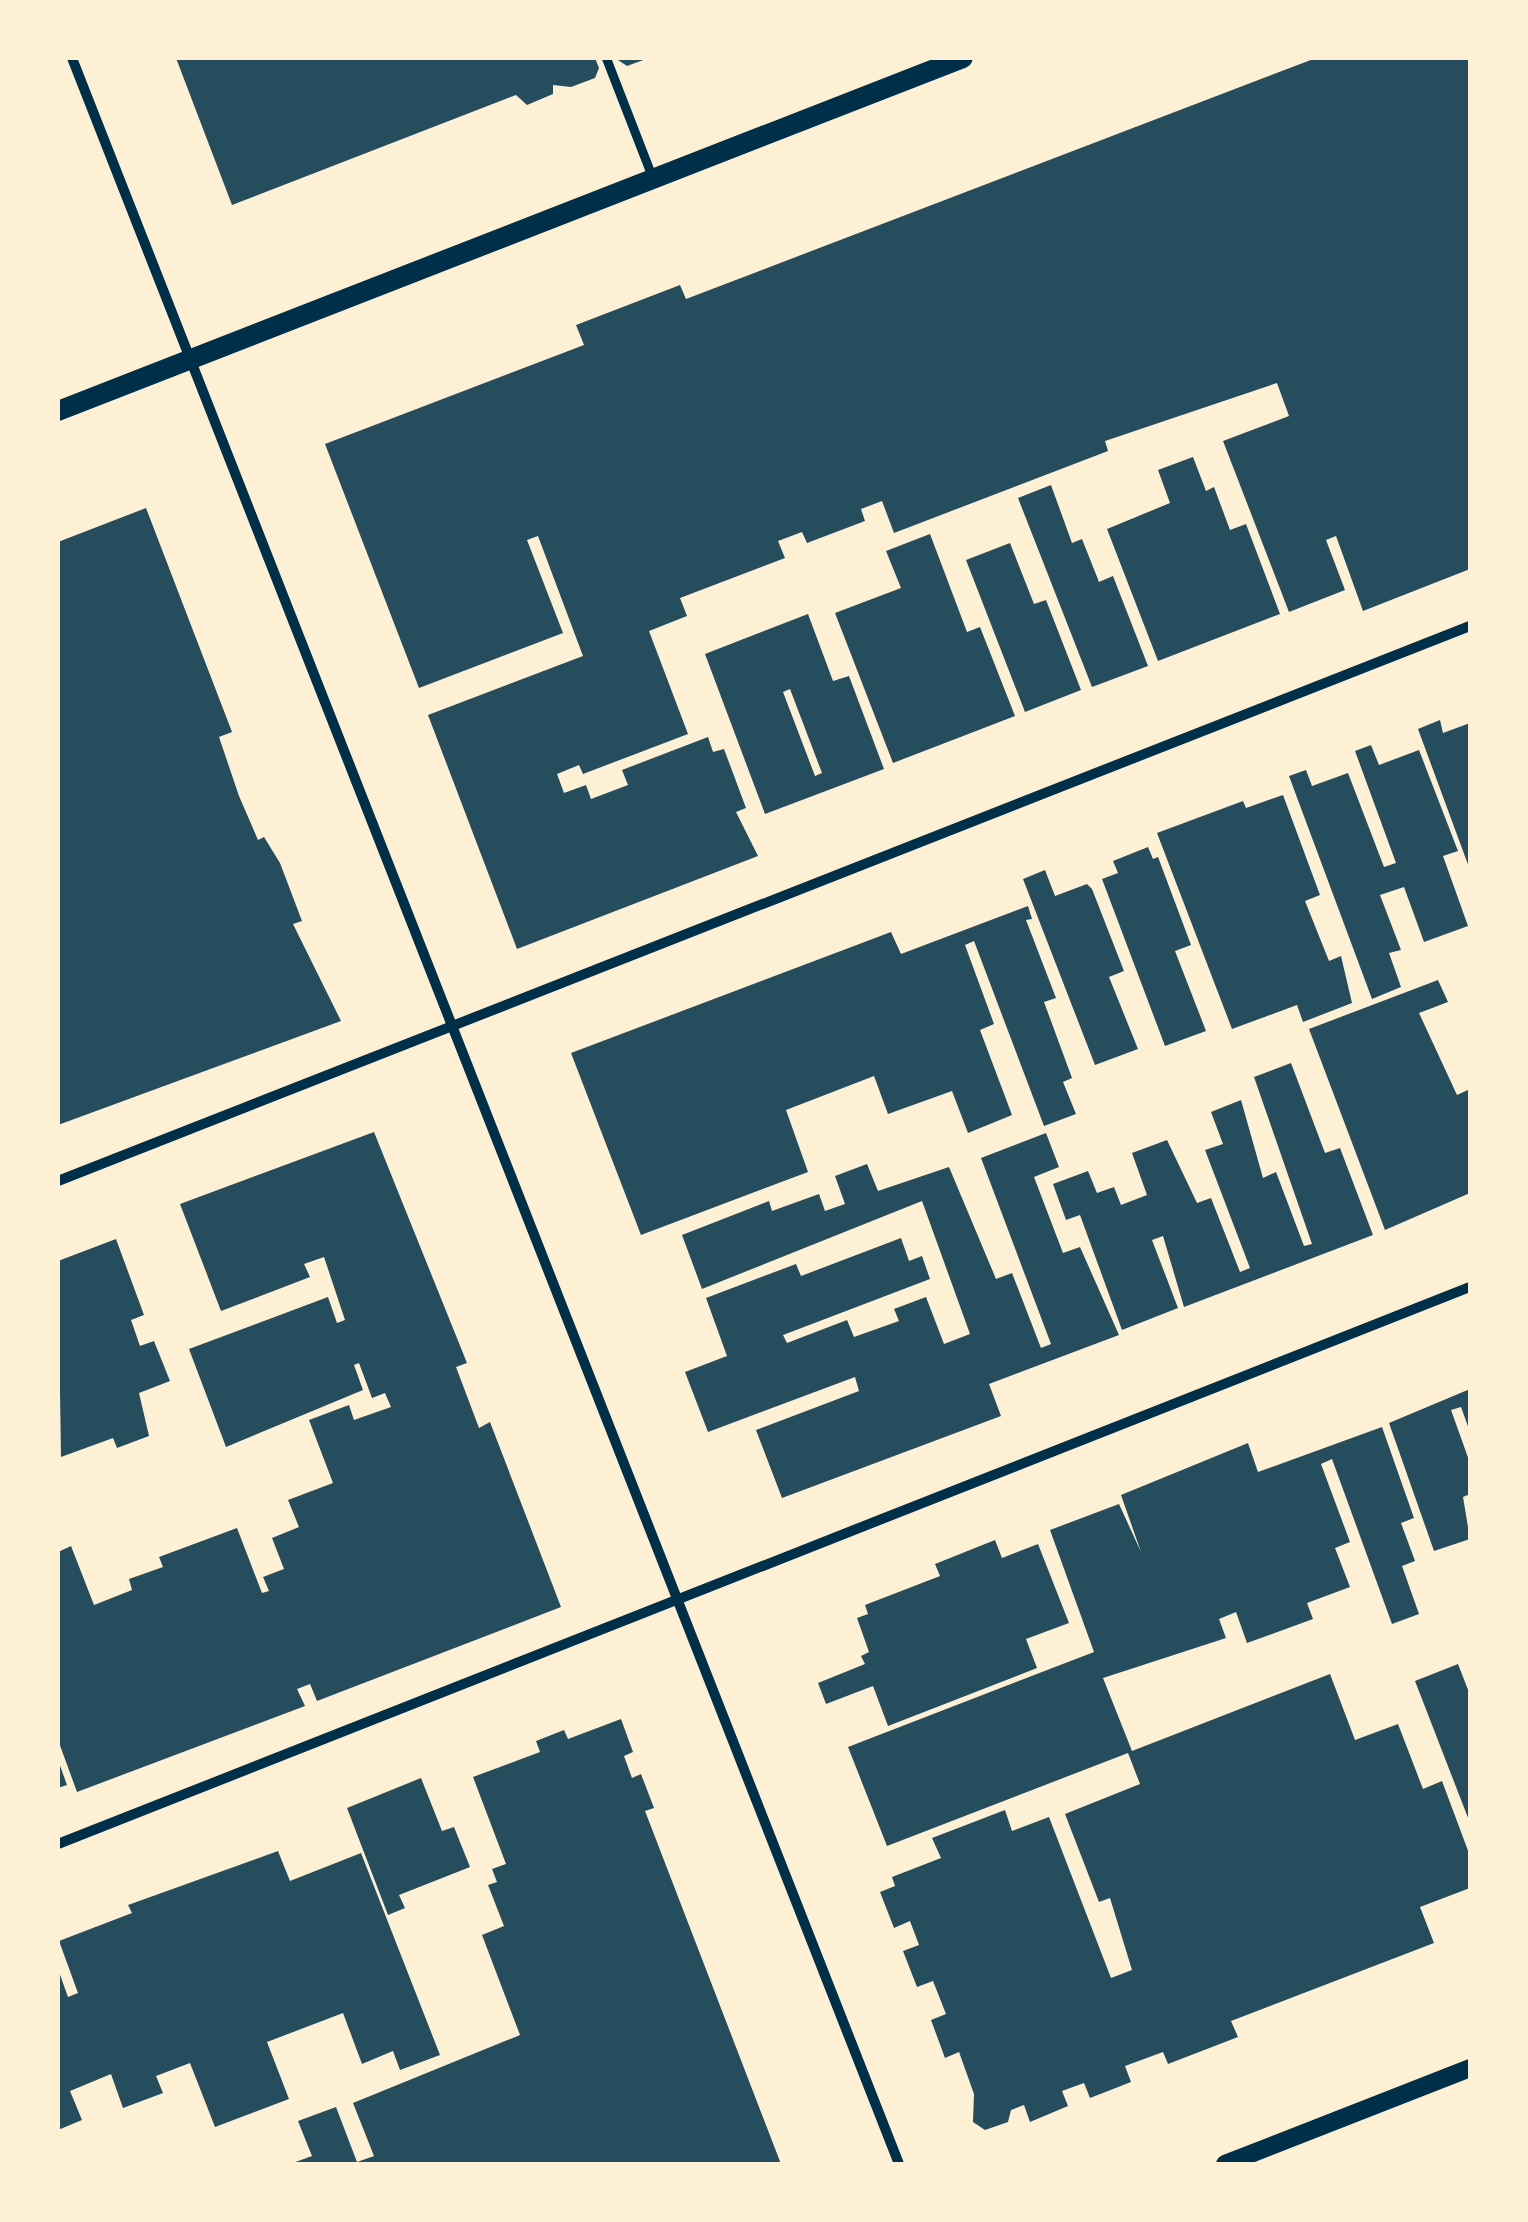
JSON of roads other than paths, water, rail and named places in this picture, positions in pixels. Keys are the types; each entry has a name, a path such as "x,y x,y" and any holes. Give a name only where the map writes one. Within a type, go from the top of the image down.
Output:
{"main road":[{"path":"58,410 964,58"}],"street":[{"path":"72,58 899,2164"},
{"path":"606,58 653,179"},
{"path":"58,1181 1470,626"},
{"path":"58,1844 1470,1288"},
{"path":"1225,2164 1470,2068"}]}
